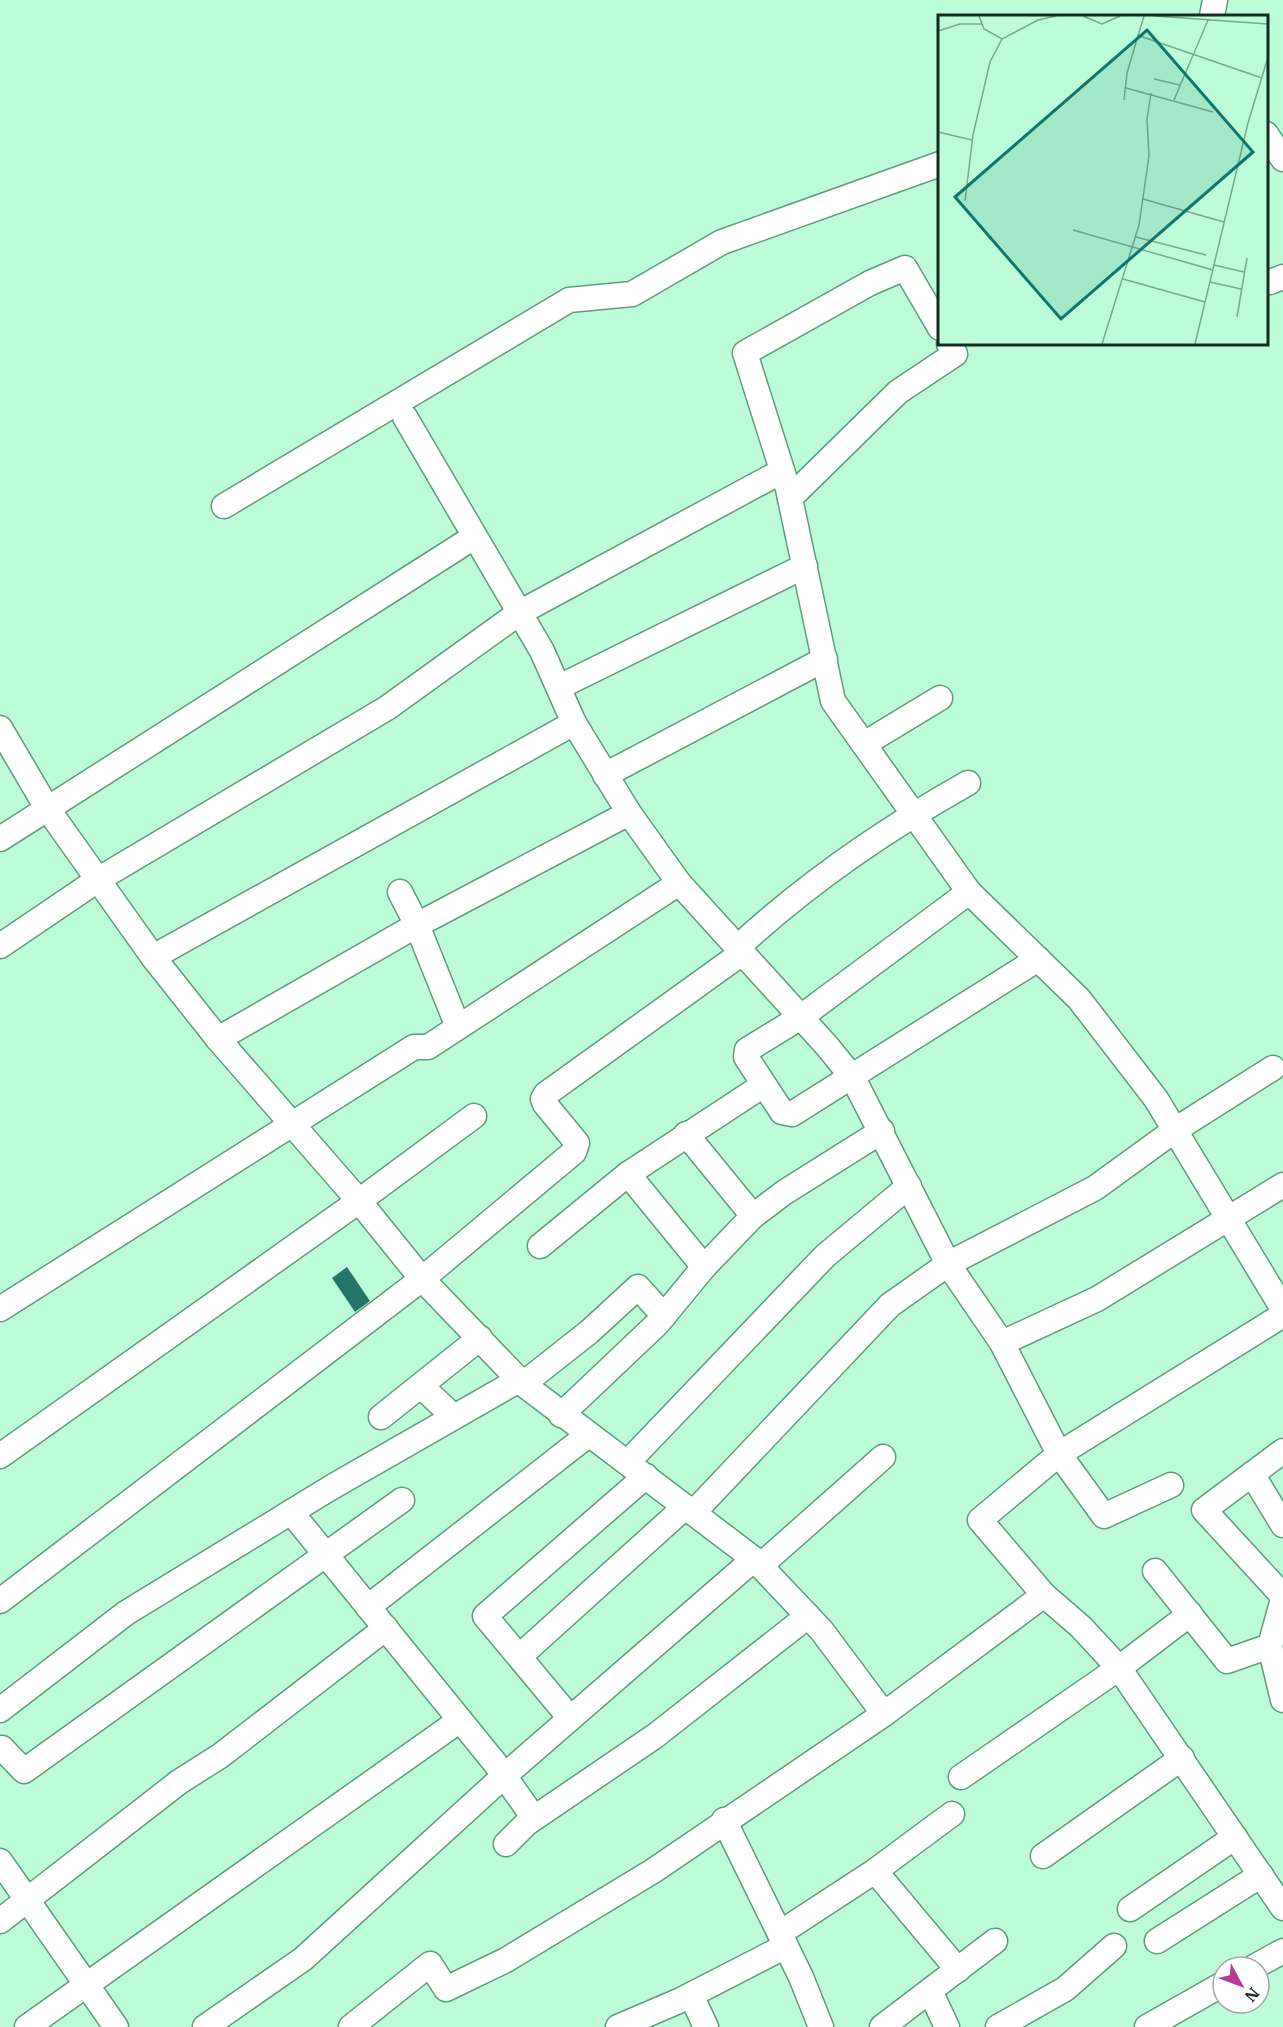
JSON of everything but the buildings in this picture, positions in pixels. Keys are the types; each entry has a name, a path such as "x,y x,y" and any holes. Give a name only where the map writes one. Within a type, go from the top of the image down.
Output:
{"street":[{"path":"1212,15 1215,0"},
{"path":"1268,137 1283,160"},
{"path":"1268,159 1283,160"},
{"path":"224,506 569,300 632,294 722,242 938,164"},
{"path":"938,326 905,268 870,283 745,353 790,498 833,701 969,892 1079,999 1156,1099 1283,1309"},
{"path":"790,498 898,392 955,354 950,345"},
{"path":"405,417 519,613 559,687 574,723 629,813 679,883 801,1017 853,1078 948,1264 1002,1343 1059,1454 1104,1516 1171,1485"},
{"path":"0,946 99,879 387,708 519,613 783,471"},
{"path":"0,839 474,537"},
{"path":"559,687 805,566"},
{"path":"605,775 825,659"},
{"path":"864,744 940,698"},
{"path":"153,957 574,723"},
{"path":"0,728 47,808 153,957 218,1039 359,1201 422,1279 521,1382 561,1415 637,1469 757,1563 822,1631 884,1714"},
{"path":"0,1601 187,1455 422,1279 574,1152 577,1143 544,1104 543,1099 546,1094 740,950 783,905 914,814 969,783"},
{"path":"218,1039 417,925 629,813"},
{"path":"0,1309 414,1047 429,1047 679,883"},
{"path":"400,892 417,925 458,1027"},
{"path":"969,892 801,1017 745,1053 762,1086 787,1115 853,1078 1038,959"},
{"path":"520,1656 689,1509 890,1305 948,1264 1095,1188 1174,1130 1273,1068"},
{"path":"540,1246 628,1174 762,1086"},
{"path":"0,1456 359,1201 474,1116"},
{"path":"561,1415 664,1316 704,1267 753,1216 785,1192 882,1131"},
{"path":"686,1134 753,1216"},
{"path":"628,1174 704,1267"},
{"path":"1002,1343 1096,1299 1283,1185"},
{"path":"570,1719 485,1616 637,1469 825,1256 909,1186"},
{"path":"0,1710 126,1613 291,1512 454,1417 521,1382 589,1332 638,1287 664,1316"},
{"path":"1283,1315 1059,1454 980,1520 1044,1596 1082,1627 1119,1668 1235,1837 1270,1877 1283,1908"},
{"path":"381,1417 480,1338"},
{"path":"421,1386 454,1417"},
{"path":"368,1607 588,1435"},
{"path":"1283,1451 1204,1510 1283,1597 1270,1646 1283,1700"},
{"path":"205,2027 303,1959 504,1776 883,1457"},
{"path":"1252,1474 1283,1525"},
{"path":"0,1750 2,1748 24,1771 327,1556 402,1500"},
{"path":"291,1512 460,1720 534,1818"},
{"path":"1155,1571 1227,1661 1270,1646"},
{"path":"351,2027 430,1964 446,1989 506,1960 653,1871 724,1820 884,1714 1044,1596"},
{"path":"961,1777 1119,1668 1190,1614"},
{"path":"506,1844 534,1818 655,1736 808,1616"},
{"path":"0,1921 386,1629"},
{"path":"27,2027 460,1720"},
{"path":"1043,1856 1182,1758"},
{"path":"618,2027 691,1995 783,1939 952,1814"},
{"path":"724,1820 783,1939 821,2027"},
{"path":"1130,1909 1235,1837"},
{"path":"0,1862 116,2027"},
{"path":"875,1871 958,1970"},
{"path":"1157,1941 1270,1877"},
{"path":"882,2027 994,1941"},
{"path":"998,2027 1065,1989 1114,1946"},
{"path":"930,1991 947,2027"},
{"path":"1147,2027 1211,1991"},
{"path":"691,1995 706,2027"}]}
